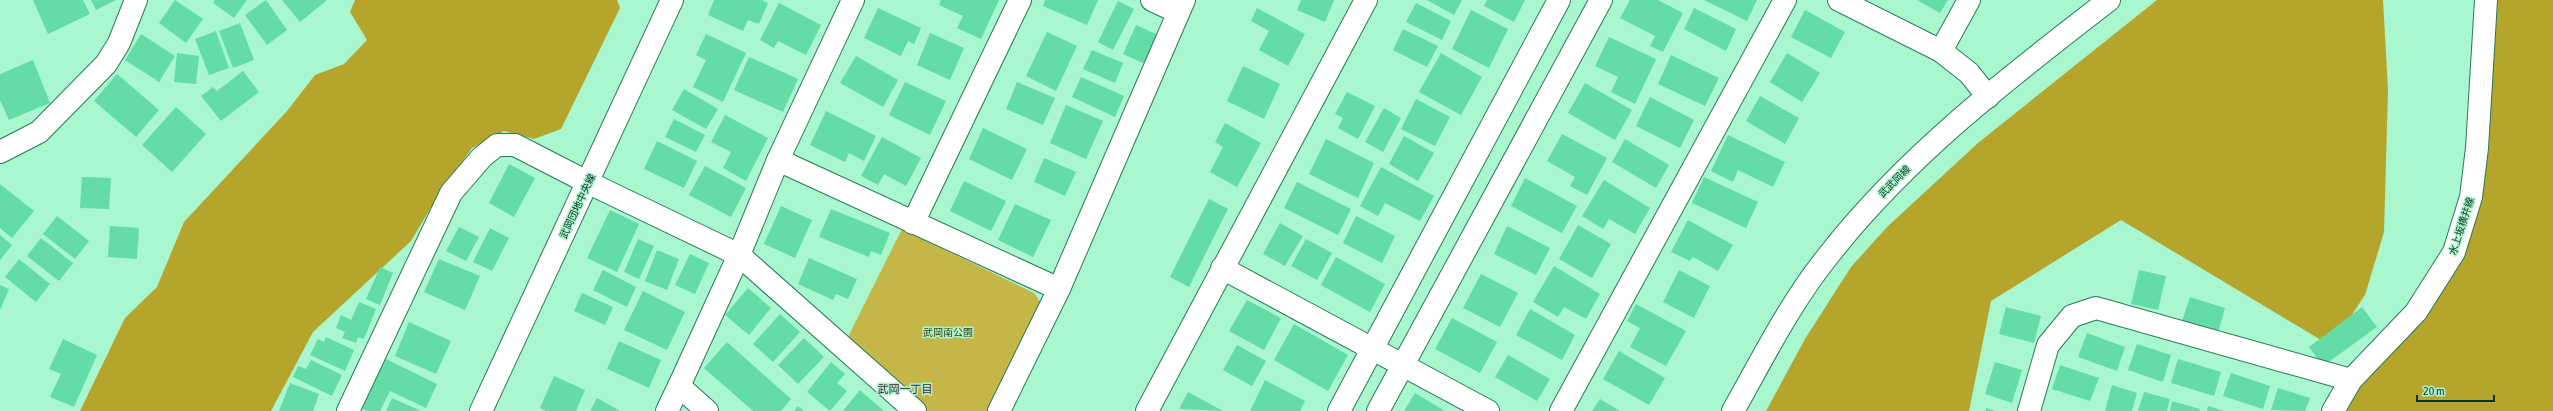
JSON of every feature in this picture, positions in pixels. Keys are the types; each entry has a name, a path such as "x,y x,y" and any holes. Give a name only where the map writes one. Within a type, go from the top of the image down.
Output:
{"street":[{"path":"0,152 39,132 106,64 119,43 136,0"},
{"name":"武岡団地中央線","path":"481,411 672,0"},
{"path":"667,411 739,255 778,160 853,0"},
{"path":"913,223 1020,0"},
{"path":"999,411 1059,289 1181,6 1152,0"},
{"path":"1147,411 1366,0"},
{"path":"1339,411 1559,0"},
{"path":"1378,411 1404,366 1601,0"},
{"path":"1561,411 1785,0"},
{"path":"1839,0 1940,51 1968,73 1988,97"},
{"path":"1940,51 1969,0"},
{"name":"武武岡線","path":"1733,411 1790,312 1827,257 1887,186 1953,125 2109,0"},
{"name":"水上坂横井線","path":"2333,411 2351,380 2416,312 2454,252 2471,197 2477,148 2486,0"},
{"path":"348,411 451,194 482,157 497,145 515,145 587,182 739,255 915,411"},
{"path":"778,160 1059,289"},
{"path":"1222,268 1488,411"},
{"path":"2029,411 2048,345 2072,316 2096,308 2351,380"},
{"path":"679,386 707,411"}],"green space":[{"name":"武岡南公園","path":"902,229 1034,293 1041,303 990,411 927,411 848,337"}],"shaded area":[{"path":"355,0 617,0 620,8 561,129 534,139 504,131 472,148 436,199 411,241 313,332 271,411 80,411 125,318 157,287 184,222 287,111 315,75 344,64 367,40 350,12"},
{"path":"2157,0 2383,0 2388,90 2384,232 2365,295 2331,346 2121,220 1991,301 1969,411 1766,411 1805,339 1851,267 1887,227 1978,143"},
{"path":"2498,0 2553,0 2553,411 2345,411 2351,392 2467,233 2482,150"}],"building":[{"path":"33,0 83,0 90,14 48,34"},
{"path":"91,0 116,0 96,10"},
{"path":"175,0 203,19 186,43 159,23"},
{"path":"215,0 247,0 234,18 213,3"},
{"path":"266,0 287,30 267,45 245,15"},
{"path":"282,0 327,0 300,22"},
{"path":"714,0 762,0 768,3 759,24 748,20 743,31 708,15"},
{"path":"941,0 999,0 981,39 957,28 963,16 939,5"},
{"path":"1045,0 1098,0 1087,25 1043,6"},
{"path":"1301,0 1334,0 1325,22 1297,10"},
{"path":"1427,0 1462,0 1454,15"},
{"path":"1487,0 1525,0 1514,22 1484,6"},
{"path":"1630,0 1658,0 1683,13 1663,52 1650,46 1655,36 1620,18"},
{"path":"1704,0 1757,0 1747,21"},
{"path":"1917,0 1948,0 1940,13"},
{"path":"1118,1 1134,9 1113,50 1098,42"},
{"path":"779,3 821,25 806,55 778,41 774,48 760,40"},
{"path":"1416,3 1451,21 1442,40 1406,22"},
{"path":"878,8 921,28 914,44 908,41 901,56 864,38"},
{"path":"1257,8 1305,34 1288,66 1259,50 1269,31 1251,21"},
{"path":"1694,8 1736,29 1726,51 1684,29"},
{"path":"1471,10 1508,29 1489,68 1452,49"},
{"path":"1805,10 1845,32 1831,58 1791,37"},
{"path":"240,23 254,60 233,68 219,31"},
{"path":"1136,25 1158,35 1145,64 1123,54"},
{"path":"1403,29 1438,46 1427,67 1393,50"},
{"path":"216,31 229,68 209,75 195,39"},
{"path":"1047,32 1077,46 1056,91 1026,76"},
{"path":"930,33 964,48 950,80 917,65"},
{"path":"141,34 175,56 159,82 125,60"},
{"path":"706,34 746,53 723,102 693,87 706,60 696,55"},
{"path":"1609,37 1656,59 1635,104 1611,92 1618,77 1595,66"},
{"path":"1092,50 1123,63 1115,83 1083,69"},
{"path":"177,53 199,56 196,84 174,82"},
{"path":"1441,53 1482,77 1461,115 1419,92"},
{"path":"1787,53 1820,73 1802,102 1770,82"},
{"path":"1671,55 1719,78 1705,106 1658,84"},
{"path":"856,56 898,80 883,107 840,83"},
{"path":"749,57 798,79 783,112 734,90"},
{"path":"33,60 50,103 9,120 0,100 0,74"},
{"path":"1243,66 1280,84 1264,119 1227,101"},
{"path":"243,71 259,92 221,121 201,96 213,87 217,91"},
{"path":"117,74 159,110 136,137 94,101"},
{"path":"1081,77 1124,96 1115,117 1072,97"},
{"path":"905,82 946,101 930,135 889,115"},
{"path":"1017,82 1055,98 1043,125 1006,109"},
{"path":"1585,83 1632,110 1615,140 1568,113"},
{"path":"684,89 718,109 706,129 672,110"},
{"path":"1347,92 1375,106 1358,139 1338,128 1343,118 1335,114"},
{"path":"1760,96 1799,118 1785,144 1746,121"},
{"path":"1650,97 1694,120 1680,148 1636,126"},
{"path":"1416,99 1450,117 1435,146 1401,129"},
{"path":"1066,105 1103,121 1086,159 1050,143"},
{"path":"176,107 206,134 172,172 142,145"},
{"path":"1384,108 1401,118 1383,152 1365,142"},
{"path":"826,111 876,136 864,161 849,153 845,162 810,145"},
{"path":"725,115 768,138 746,181 723,168 731,152 711,142"},
{"path":"674,119 705,135 696,152 665,137"},
{"path":"1225,123 1261,143 1237,187 1210,172 1223,147 1215,142"},
{"path":"983,128 1027,149 1012,180 969,159"},
{"path":"1562,134 1607,158 1587,195 1570,186 1575,177 1547,161"},
{"path":"1728,135 1785,162 1773,187 1738,170 1733,182 1711,171"},
{"path":"1404,136 1434,153 1418,181 1389,164"},
{"path":"882,137 921,158 906,186 884,174 878,185 861,176"},
{"path":"1326,139 1374,163 1358,198 1309,174"},
{"path":"1625,139 1669,165 1656,188 1612,162"},
{"path":"657,141 697,161 684,188 644,169"},
{"path":"1044,158 1076,172 1065,196 1034,182"},
{"path":"509,164 535,178 514,217 489,203"},
{"path":"705,166 746,188 731,217 689,195"},
{"path":"1381,167 1434,196 1420,221 1385,203 1378,216 1360,206"},
{"path":"82,177 111,178 109,209 80,208"},
{"path":"1704,177 1758,202 1746,228 1692,203"},
{"path":"1525,178 1577,206 1562,233 1511,206"},
{"path":"1604,180 1650,208 1635,234 1609,219 1603,229 1582,216"},
{"path":"964,181 1006,201 991,231 950,211"},
{"path":"1297,182 1351,209 1338,235 1284,208"},
{"path":"0,184 34,211 12,238 0,228"},
{"path":"1209,199 1228,209 1189,287 1170,277"},
{"path":"1015,204 1051,220 1033,257 998,240"},
{"path":"781,206 812,220 795,258 764,244"},
{"path":"831,209 890,233 881,255 871,251 869,257 819,237"},
{"path":"610,210 639,224 617,272 587,258"},
{"path":"57,216 89,241 75,259 43,234"},
{"path":"1356,216 1395,236 1382,263 1343,243"},
{"path":"1688,220 1733,245 1718,271 1693,257 1690,261 1671,252"},
{"path":"1280,223 1303,236 1285,266 1263,254"},
{"path":"1578,225 1611,244 1592,278 1559,259"},
{"path":"110,226 139,228 137,259 108,257"},
{"path":"1507,226 1550,248 1536,275 1494,254"},
{"path":"459,227 479,237 466,261 446,251"},
{"path":"490,228 509,238 492,271 473,262"},
{"path":"0,235 12,245 0,260"},
{"path":"41,238 73,263 59,281 27,256"},
{"path":"638,239 654,246 639,279 624,272"},
{"path":"1306,239 1332,253 1317,280 1291,266"},
{"path":"657,250 679,259 667,290 645,281"},
{"path":"690,254 709,263 695,294 675,285"},
{"path":"1336,257 1385,284 1370,312 1321,285"},
{"path":"809,258 857,279 848,299 836,294 833,300 798,284"},
{"path":"19,259 50,284 36,302 5,277"},
{"path":"439,259 480,276 465,310 424,292"},
{"path":"1554,266 1600,294 1586,319 1564,307 1558,317 1533,302"},
{"path":"380,267 393,273 380,305 366,299"},
{"path":"603,270 636,287 627,307 593,290"},
{"path":"1679,270 1710,286 1694,318 1663,302"},
{"path":"2139,270 2166,276 2158,310 2131,304"},
{"path":"1481,274 1518,293 1500,327 1463,308"},
{"path":"0,285 9,289 0,310"},
{"path":"748,288 771,308 749,335 725,315"},
{"path":"643,291 685,312 667,350 624,330"},
{"path":"582,293 613,307 605,325 574,311"},
{"path":"2190,297 2225,308 2218,332 2182,321"},
{"path":"1247,300 1281,318 1264,350 1229,331"},
{"path":"359,302 376,309 364,339 358,337 356,343 342,338 345,332 336,328 341,315 351,320"},
{"path":"1636,304 1686,331 1666,366 1630,347 1640,328 1627,321"},
{"path":"2006,307 2041,316 2034,343 1999,334"},
{"path":"2362,307 2377,327 2323,366 2309,347"},
{"path":"1530,309 1575,335 1562,360 1516,335"},
{"path":"780,314 800,332 773,362 753,344"},
{"path":"1452,318 1497,342 1480,373 1435,349"},
{"path":"409,322 451,341 436,374 395,356"},
{"path":"1294,324 1348,355 1328,391 1274,360"},
{"path":"2087,333 2125,347 2117,371 2078,357"},
{"path":"326,337 354,350 345,371 310,355 318,339 324,342"},
{"path":"804,338 824,357 798,384 778,365"},
{"path":"63,339 97,355 74,407 50,397 61,374 49,369"},
{"path":"619,341 661,360 649,388 607,369"},
{"path":"727,342 791,399 781,411 753,411 704,368"},
{"path":"2137,344 2171,355 2163,382 2128,370"},
{"path":"1237,345 1266,361 1252,386 1223,370"},
{"path":"1619,351 1665,378 1649,405 1603,379"},
{"path":"1508,355 1550,379 1537,401 1495,377"},
{"path":"384,358 437,384 426,408 390,391 380,411 367,411 361,408"},
{"path":"2178,359 2221,372 2214,396 2171,383"},
{"path":"311,360 342,375 332,396 293,377 298,366 306,369"},
{"path":"831,362 845,374 837,383 847,391 830,411 807,392"},
{"path":"1995,362 2022,370 2012,403 1985,394"},
{"path":"2060,365 2099,378 2090,401 2052,389"},
{"path":"2231,373 2270,386 2263,409 2223,396"},
{"path":"554,376 585,390 576,411 546,411 540,408"},
{"path":"1265,380 1305,401 1300,411 1250,411"},
{"path":"290,383 319,394 313,411 279,411"},
{"path":"2112,385 2137,393 2132,411 2105,411"},
{"path":"2278,388 2310,398 2305,411 2271,410"},
{"path":"860,390 884,411 843,411"},
{"path":"1188,392 1223,411 1179,409"},
{"path":"2144,392 2170,399 2167,411 2138,411"},
{"path":"1415,393 1445,411 1404,411"},
{"path":"392,398 421,411 386,411"},
{"path":"597,398 620,411 590,411"},
{"path":"1600,399 1620,411 1592,411"},
{"path":"2172,401 2200,409 2200,411 2170,411"},
{"path":"798,406 804,411 794,411"},
{"path":"2208,406 2224,411 2207,411"},
{"path":"1986,408 1995,411 1986,411"}],"district":[{"name":"武岡一丁目","path":"905,389"}]}
